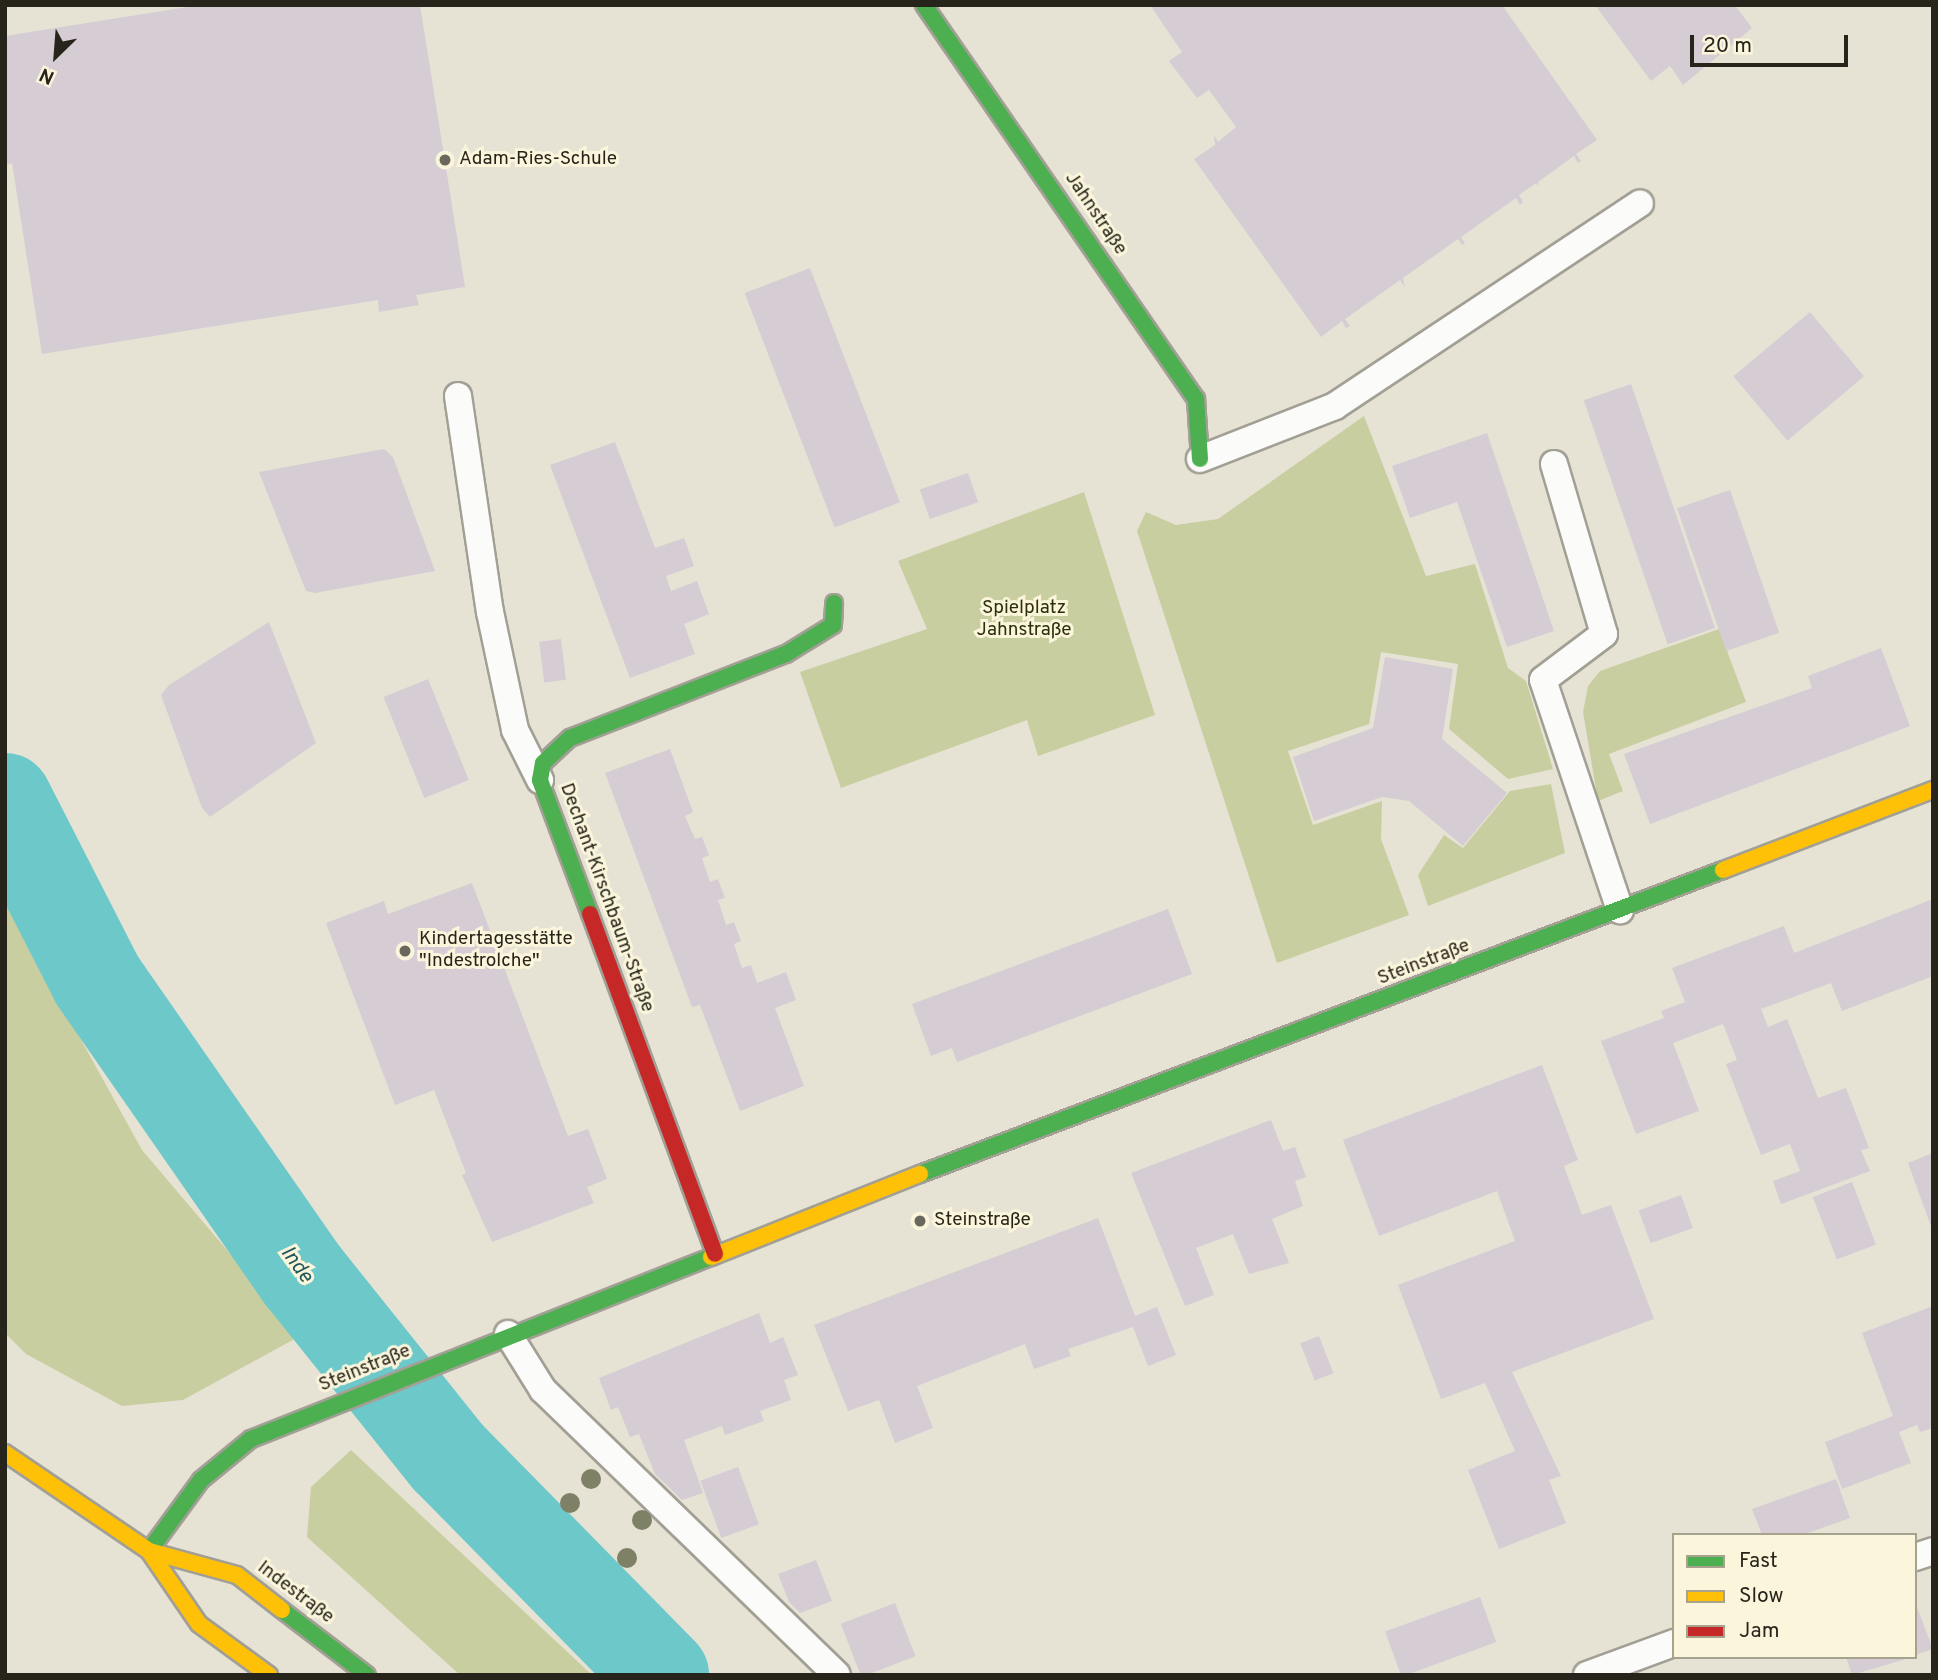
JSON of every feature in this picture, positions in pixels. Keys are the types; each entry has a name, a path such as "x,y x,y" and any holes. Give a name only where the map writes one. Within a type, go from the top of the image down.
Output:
{"street":[{"name":"Jahnstraße","path":"924,5 1196,399 1200,458"},
{"name":"Dechant-Kirschbaum-Straße","path":"715,1254 540,780 543,763 570,738 786,654 833,625 834,603"},
{"name":"Steinstraße","path":"149,1551 201,1480 241,1447 320,1409 715,1254 1933,790"},
{"name":"Indestraße","path":"5,1453 149,1551 237,1575 367,1675"},
{"name":"Indestraße","path":"149,1551 199,1624 269,1675"}],"lane":[{"path":"1200,458 1335,406 1640,203"},
{"path":"458,396 493,625 515,730 540,780"},
{"path":"1554,464 1604,634 1543,680 1620,910"},
{"path":"500,1337 543,1390 837,1675"},
{"path":"1587,1675 1672,1644"}],"green space":[{"path":"1364,416 1426,576 1475,564 1508,668 1526,681 1553,769 1508,779 1449,729 1458,664 1381,652 1369,724 1288,751 1313,825 1382,801 1381,839 1409,915 1277,963 1137,531 1146,512 1176,525 1218,519"},
{"name":"Spielplatz Jahnstraße","path":"1084,492 1155,715 1038,756 1027,720 841,788 800,672 927,629 898,561"},
{"path":"1719,629 1746,702 1609,754 1623,791 1598,801 1583,712 1588,686 1600,671"},
{"path":"1551,784 1565,853 1428,906 1418,875 1444,835 1463,848 1510,791"},
{"path":"5,902 142,1150 300,1336 183,1400 122,1406 26,1354 5,1333"},
{"path":"351,1450 592,1675 460,1675 307,1537 311,1487"}],"building":[{"path":"200,5 420,5 465,287 416,295 419,305 379,312 378,300 42,354 12,163 5,165 5,36"},
{"path":"1150,5 1502,5 1597,140 1576,154 1581,161 1578,163 1574,156 1538,182 1539,186 1536,183 1519,195 1523,202 1520,205 1516,198 1461,237 1465,243 1462,245 1458,239 1403,278 1405,287 1400,280 1345,319 1350,326 1346,328 1342,321 1321,337 1194,159 1215,145 1214,135 1218,142 1236,127 1209,90 1197,98 1169,61 1182,52"},
{"path":"1595,5 1735,5 1752,28 1683,85 1670,66 1651,81"},
{"path":"810,268 900,502 835,527 745,293"},
{"path":"1810,312 1864,376 1787,441 1733,376"},
{"path":"1631,384 1715,628 1668,644 1584,400"},
{"path":"1487,433 1554,631 1507,647 1457,502 1410,518 1392,466"},
{"path":"615,442 655,548 684,538 694,566 666,576 671,591 697,581 709,614 684,624 695,654 630,678 550,465"},
{"path":"384,449 393,457 435,571 315,593 306,591 259,472"},
{"path":"968,473 978,502 930,519 920,490"},
{"path":"1730,490 1779,633 1726,651 1677,508"},
{"path":"269,622 316,743 210,817 202,808 161,695 169,685"},
{"path":"561,639 566,680 544,682 539,642"},
{"path":"1881,648 1910,726 1650,824 1624,754 1812,688 1808,676"},
{"path":"1385,657 1453,669 1442,739 1507,793 1463,846 1409,801 1382,797 1314,821 1293,757 1373,728"},
{"path":"428,679 469,780 424,798 383,697"},
{"path":"670,749 693,812 685,816 695,839 702,837 709,855 702,858 710,882 718,879 725,898 718,900 726,925 734,922 741,941 734,944 742,968 751,965 757,983 786,972 796,1000 775,1008 804,1086 740,1111 700,1005 692,1007 605,773"},
{"path":"472,883 568,1136 588,1129 607,1179 587,1187 594,1203 492,1242 462,1175 466,1173 434,1090 395,1105 326,923 384,901 388,914"},
{"path":"1933,899 1933,976 1842,1011 1831,983 1761,1009 1768,1027 1787,1019 1818,1098 1846,1088 1869,1148 1861,1150 1870,1171 1781,1204 1773,1181 1800,1171 1790,1144 1761,1155 1726,1064 1737,1060 1723,1024 1673,1043 1699,1111 1636,1134 1601,1041 1664,1018 1661,1011 1685,1002 1672,968 1784,926 1794,953"},
{"path":"1168,909 1192,974 957,1062 952,1048 931,1056 912,1004"},
{"path":"1542,1065 1578,1160 1564,1166 1582,1215 1611,1205 1654,1319 1512,1372 1561,1476 1549,1480 1566,1523 1499,1549 1468,1470 1515,1451 1485,1383 1441,1399 1398,1285 1515,1241 1497,1191 1379,1236 1343,1140"},
{"path":"1271,1120 1283,1151 1295,1147 1306,1177 1295,1181 1303,1206 1272,1219 1289,1263 1249,1274 1233,1234 1196,1248 1214,1295 1185,1306 1131,1173"},
{"path":"1933,1153 1933,1229 1932,1229 1908,1163"},
{"path":"1852,1182 1876,1245 1837,1260 1813,1197"},
{"path":"1681,1195 1693,1228 1651,1243 1639,1210"},
{"path":"1098,1218 1135,1316 1157,1307 1176,1355 1148,1366 1133,1327 1068,1349 1071,1356 1034,1369 1025,1344 917,1386 933,1428 895,1443 879,1400 848,1411 814,1325"},
{"path":"1933,1306 1933,1428 1920,1432 1917,1425 1899,1432 1911,1463 1842,1489 1825,1442 1893,1416 1862,1333"},
{"path":"759,1313 770,1343 783,1337 798,1375 784,1380 791,1400 760,1411 764,1421 725,1435 722,1426 684,1440 703,1493 682,1500 655,1474 639,1434 630,1437 618,1407 611,1410 599,1378"},
{"path":"1319,1336 1333,1373 1315,1381 1300,1343"},
{"path":"738,1467 759,1524 721,1538 700,1481"},
{"path":"1836,1479 1850,1518 1808,1533 1761,1533 1752,1509"},
{"path":"816,1560 832,1601 800,1613 789,1602 778,1574"},
{"path":"1480,1597 1496,1642 1401,1675 1385,1632"},
{"path":"895,1603 915,1656 861,1675 841,1624"},
{"path":"1917,1607 1933,1649 1917,1654"},
{"path":"1847,1659 1906,1659 1852,1675"}],"waterway":[{"name":"Inde","path":"5,800 97,980 303,1276 449,1458 662,1675"}],"traffic: fast":[{"path":"924,5 1196,399 1200,459"},
{"path":"590,914 540,780 543,763 570,738 786,654 833,625 834,603"},
{"path":"920,1174 1723,870"},
{"path":"149,1551 201,1480 251,1439 711,1257"},
{"path":"282,1610 367,1675"}],"traffic: slow":[{"path":"1723,870 1933,790"},
{"path":"711,1257 920,1174"},
{"path":"5,1453 149,1551 237,1575 282,1610"},
{"path":"149,1551 199,1624 269,1675"}],"traffic: jam":[{"path":"590,914 715,1254"}],"place":[{"name":"Adam-Ries-Schule","path":"445,160"},
{"name":"Kindertagesstätte \"Indestrolche\"","path":"405,951"},
{"name":"Steinstraße","path":"920,1221"}]}
